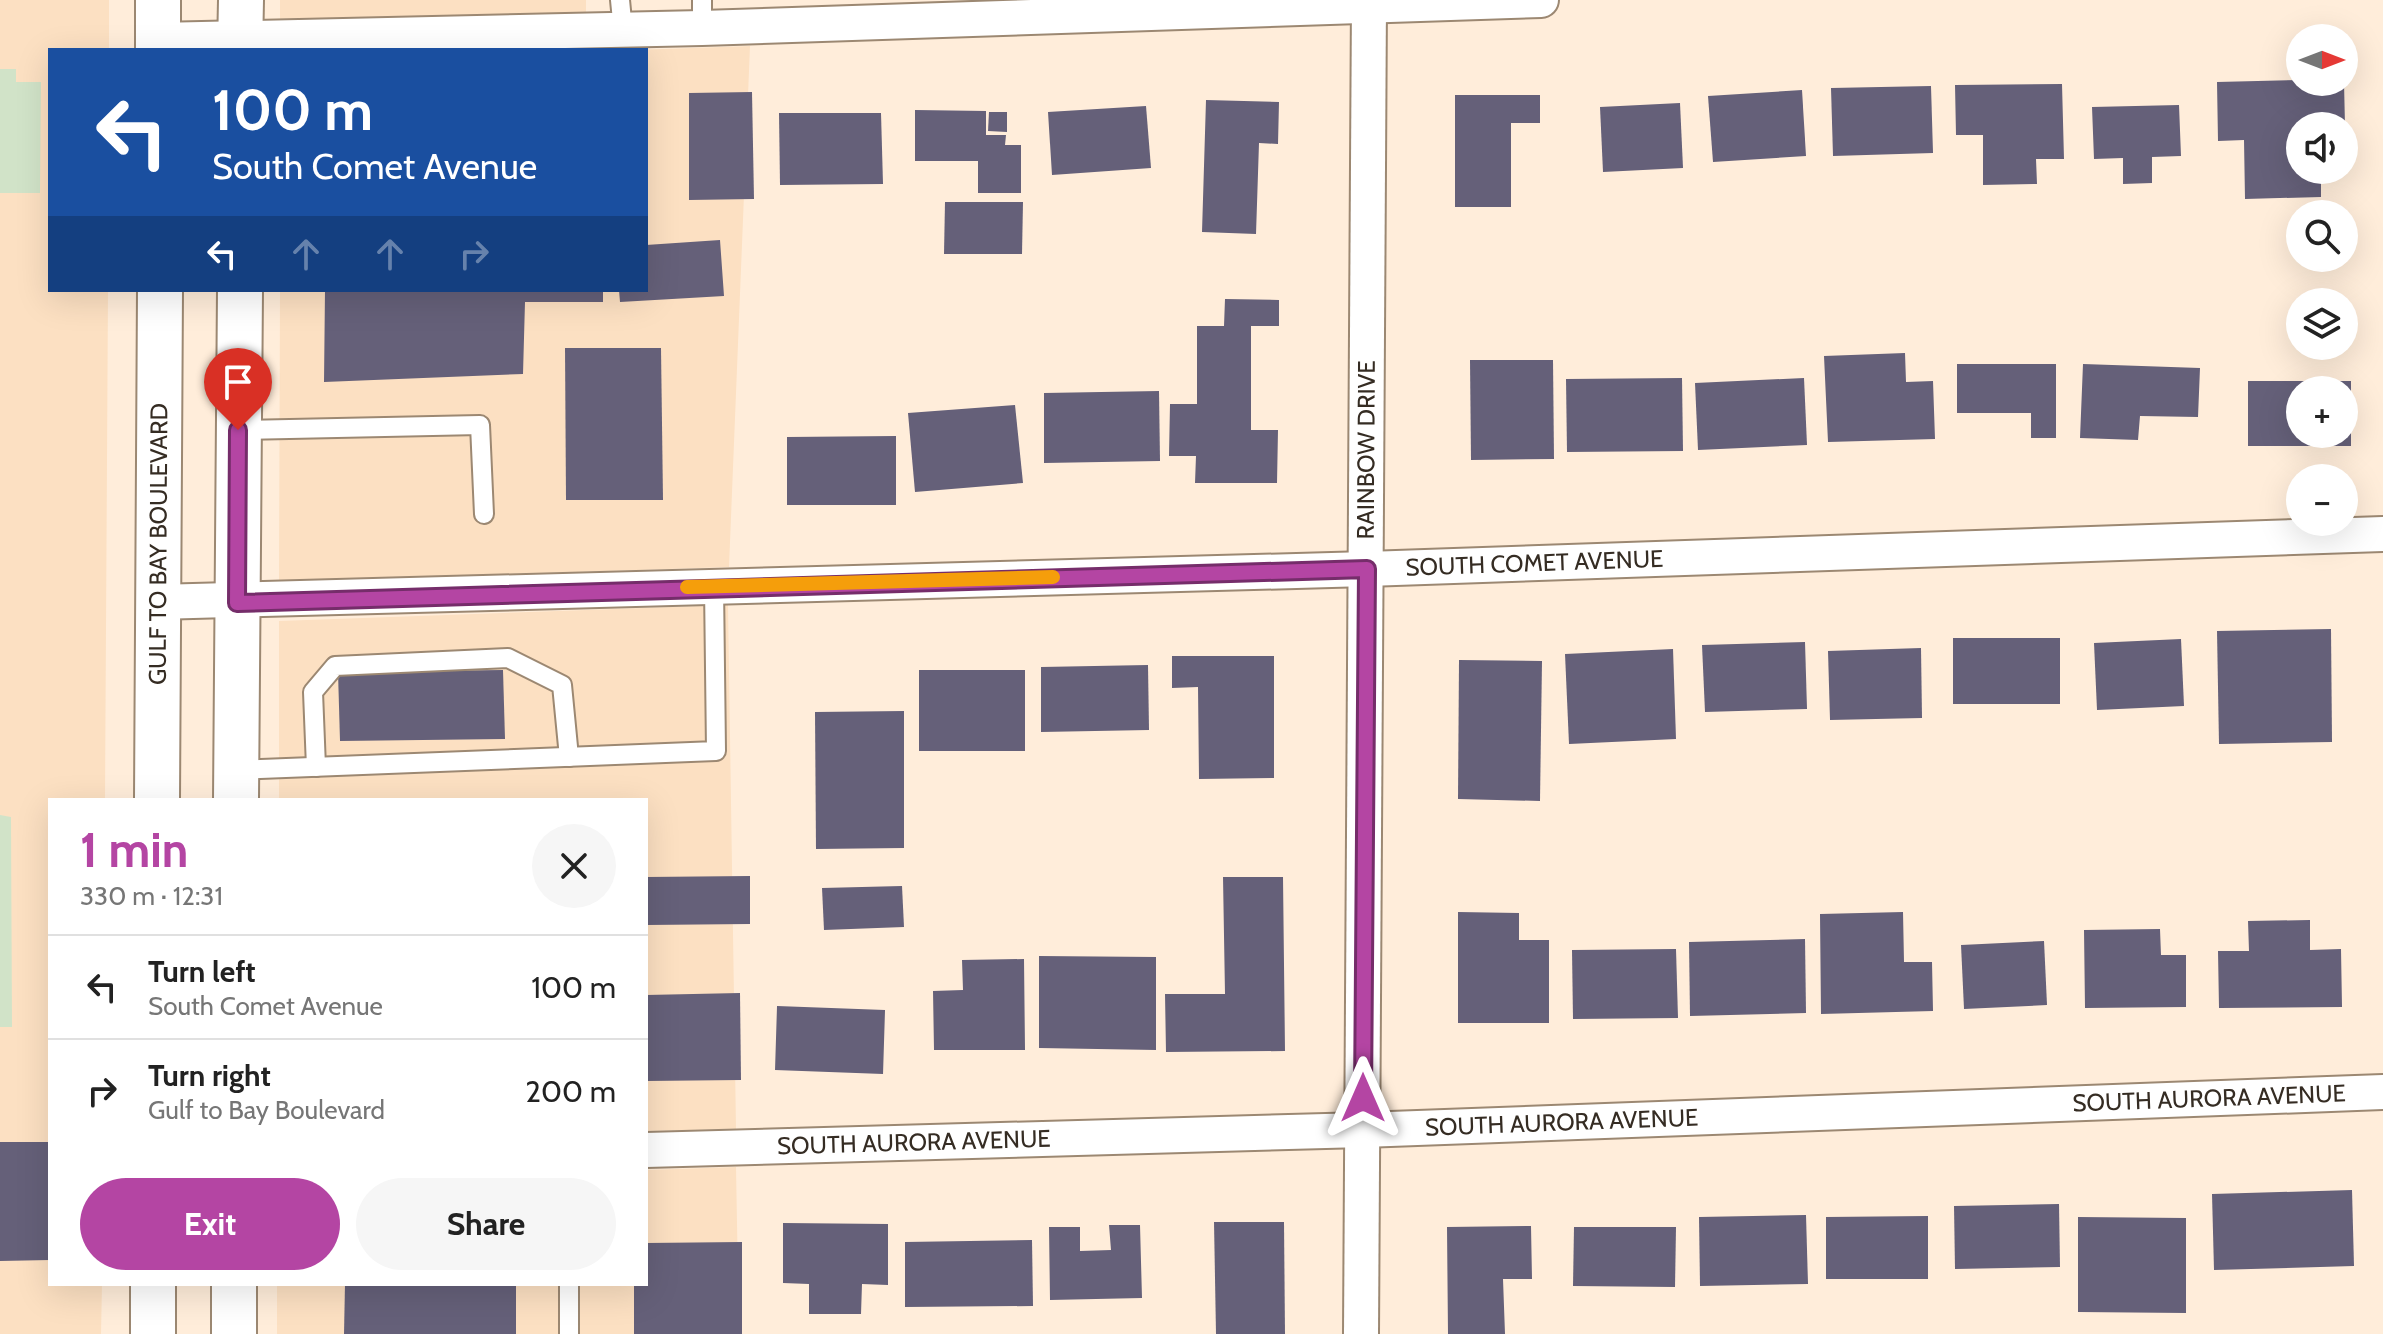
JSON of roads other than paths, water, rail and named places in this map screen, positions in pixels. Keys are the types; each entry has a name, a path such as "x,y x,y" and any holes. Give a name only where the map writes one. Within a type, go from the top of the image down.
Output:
{"main road":[{"name":"GULF TO BAY BOULEVARD","path":"157,798 160,292"},
{"path":"236,785 240,292"},
{"path":"153,1286 153,1334"},
{"path":"234,1286 234,1334"}],"street":[{"path":"158,30 240,30 622,15 1541,0"},
{"name":"RAINBOW DRIVE","path":"1361,1334 1369,3"},
{"name":"SOUTH COMET AVENUE","path":"157,602 237,603 714,586 1367,569 2383,534"},
{"name":"SOUTH AURORA AVENUE","path":"648,1150 1363,1130 2383,1092"}],"lane":[{"path":"238,430 480,425 484,514"},
{"path":"236,785 316,767 716,751 714,586"},
{"path":"316,767 313,692 335,666 508,658 562,685 569,757"},
{"path":"569,1286 569,1334"}]}
